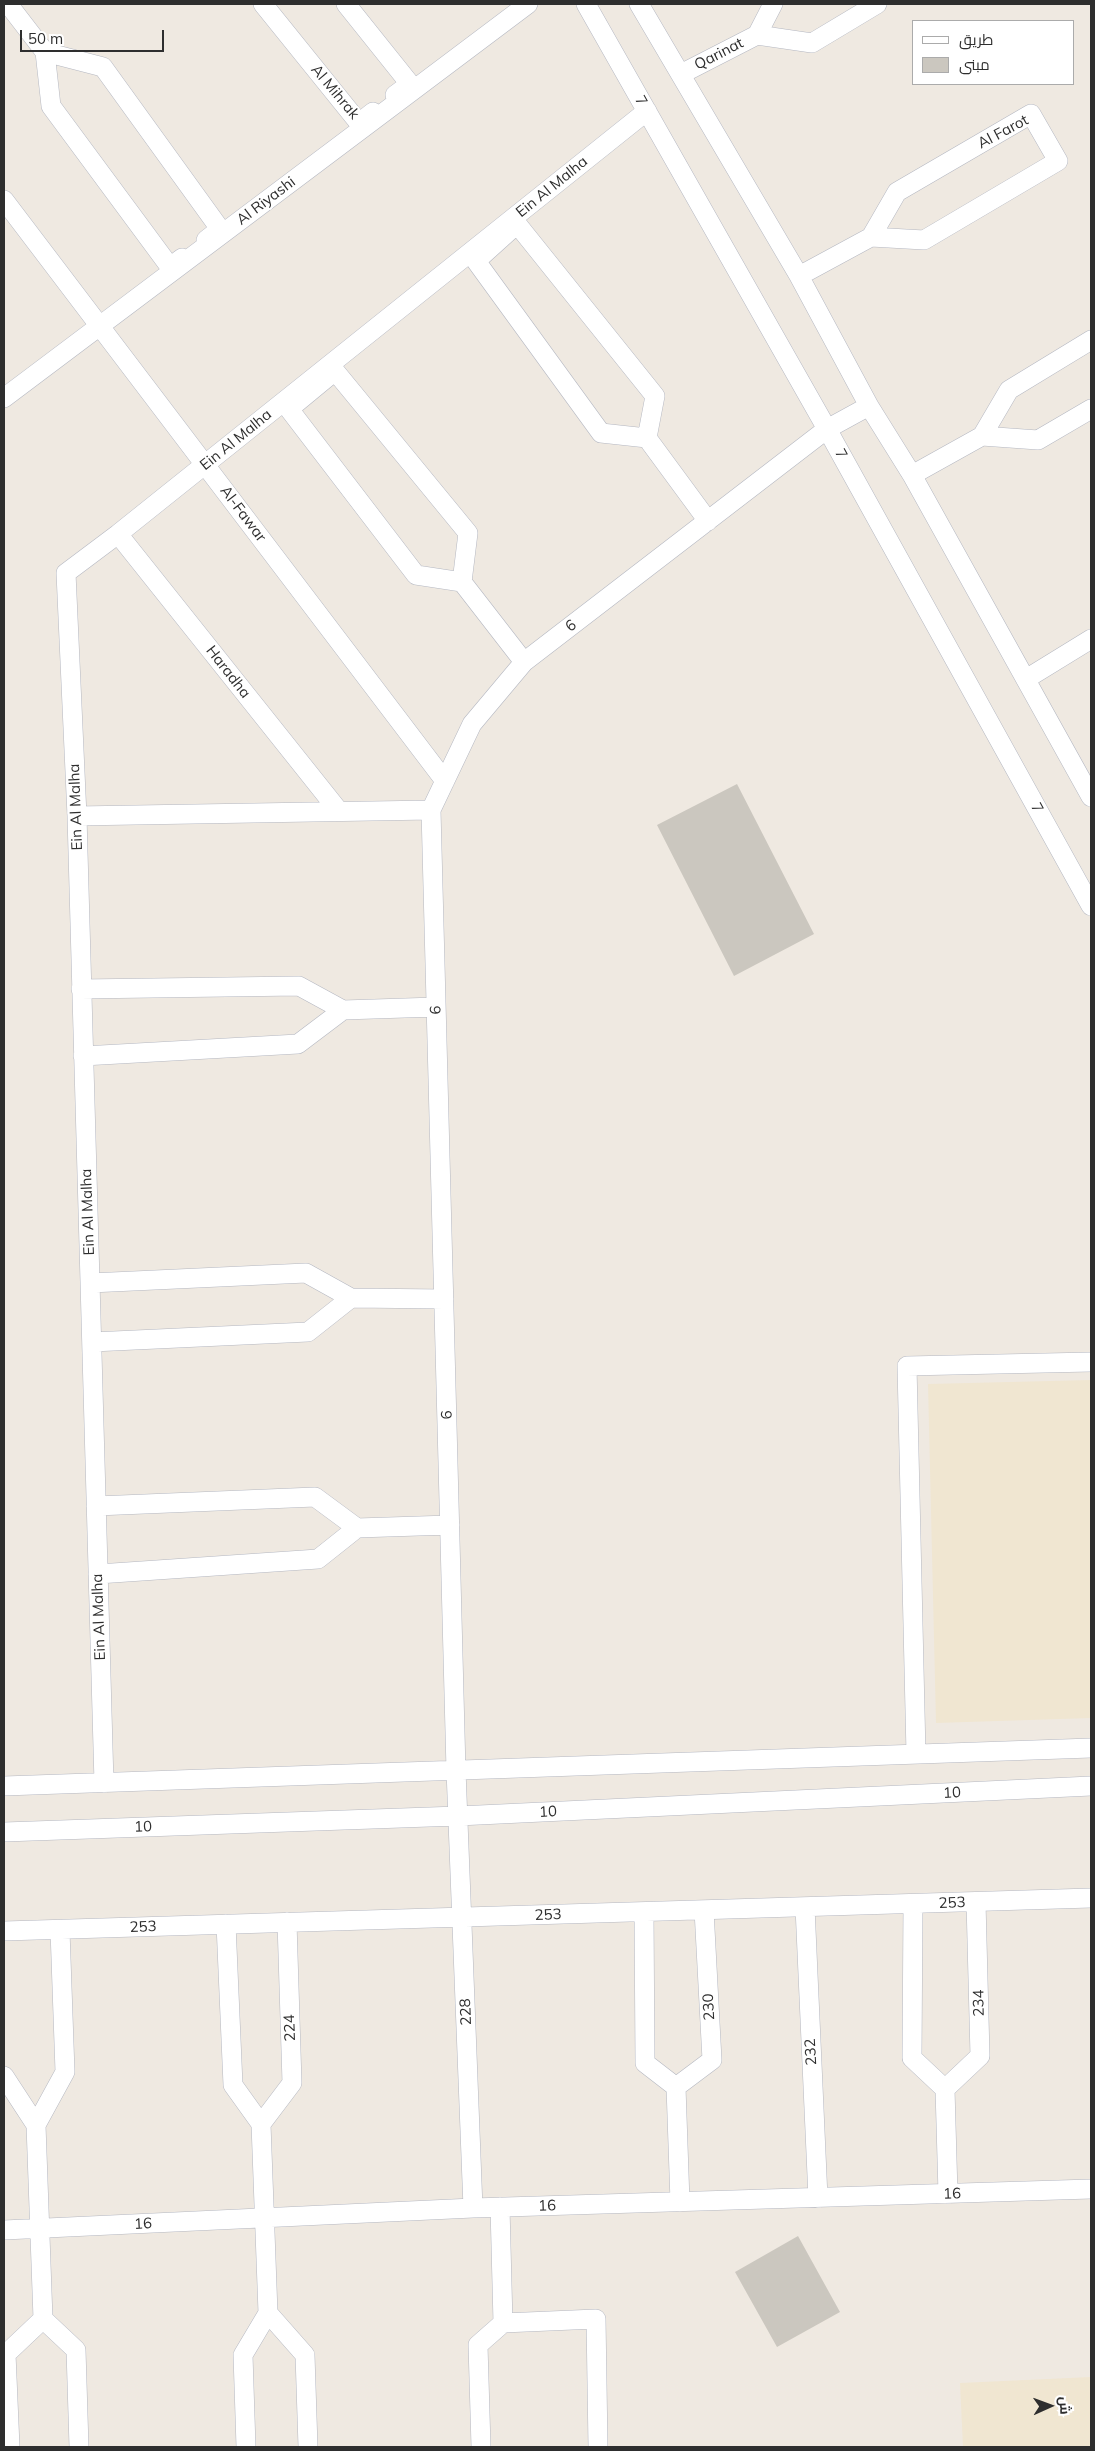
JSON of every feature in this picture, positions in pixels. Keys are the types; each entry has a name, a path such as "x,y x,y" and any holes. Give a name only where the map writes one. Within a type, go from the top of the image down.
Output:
{"street":[{"path":"8,4 45,52 51,106 170,267 220,229 103,67 45,52"},
{"name":"Al Mihrak","path":"263,4 359,123 410,84 346,4"},
{"name":"Al Riyashi","path":"4,397 528,4"},
{"name":"7","path":"586,4 827,429 1091,906"},
{"path":"639,4 799,276 869,406 912,474 1091,797"},
{"name":"Qarinat","path":"757,35 773,4"},
{"name":"Qarinat","path":"681,74 757,35 812,43 877,4"},
{"name":"Ein Al Malha","path":"104,1782 77,816 66,573 118,534 647,111"},
{"name":"Al Farot","path":"1031,114 1058,161 924,240 871,237 896,192 1031,114"},
{"name":"Al-Fawar","path":"4,200 101,325 445,781"},
{"path":"647,438 655,396 517,224 476,261 601,432 647,438 708,521"},
{"path":"799,276 871,237"},
{"path":"912,474 982,436 1009,390 1091,340"},
{"path":"462,582 468,533 335,370 289,409 416,575 462,582 524,662"},
{"path":"4,380 11,390 4,397"},
{"name":"6","path":"458,1816 431,810 472,724 524,662 827,429 869,406"},
{"path":"982,436 1038,440 1091,409"},
{"name":"Haradha","path":"118,534 338,810"},
{"path":"1026,679 1091,640"},
{"path":"77,816 338,810 431,810"},
{"path":"81,988 299,986 343,1010 436,1007"},
{"path":"83,1056 298,1044 343,1010"},
{"path":"90,1282 306,1273 351,1298 444,1299"},
{"path":"92,1342 308,1332 351,1298"},
{"path":"916,1754 906,1366 1091,1362"},
{"path":"96,1506 316,1497 357,1528"},
{"path":"98,1574 318,1559 357,1528 450,1525"},
{"path":"4,1786 1091,1748"},
{"name":"10","path":"4,1832 458,1816 1091,1786"},
{"name":"228","path":"458,1816 473,2208"},
{"name":"253","path":"4,1931 1091,1898"},
{"name":"234","path":"945,2089 980,2056 976,1902"},
{"path":"912,1904 912,2058 945,2089 948,2194"},
{"name":"232","path":"805,1907 818,2198"},
{"name":"230","path":"676,2087 712,2060 704,1910"},
{"path":"644,1912 645,2063 676,2087 680,2202"},
{"name":"224","path":"261,2124 292,2083 287,1922"},
{"path":"226,1924 233,2085 261,2124 265,2218 268,2313 242,2355 246,2447"},
{"path":"60,1930 65,2072 36,2124 43,2319 76,2350 79,2447"},
{"path":"4,2076 36,2124"},
{"name":"16","path":"4,2230 473,2208 1091,2189"},
{"path":"500,2207 503,2322"},
{"path":"268,2313 305,2354 308,2447"},
{"path":"10,2447 6,2354 43,2319"},
{"path":"481,2447 478,2345 503,2322 596,2319 598,2447"}],"shaded area":[{"path":"1091,1380 1091,1718 936,1723 928,1384"},
{"path":"1091,2377 1091,2447 963,2447 960,2383"}],"building":[{"path":"737,784 814,934 734,976 657,825"},
{"path":"798,2236 840,2312 777,2347 735,2272"}]}
